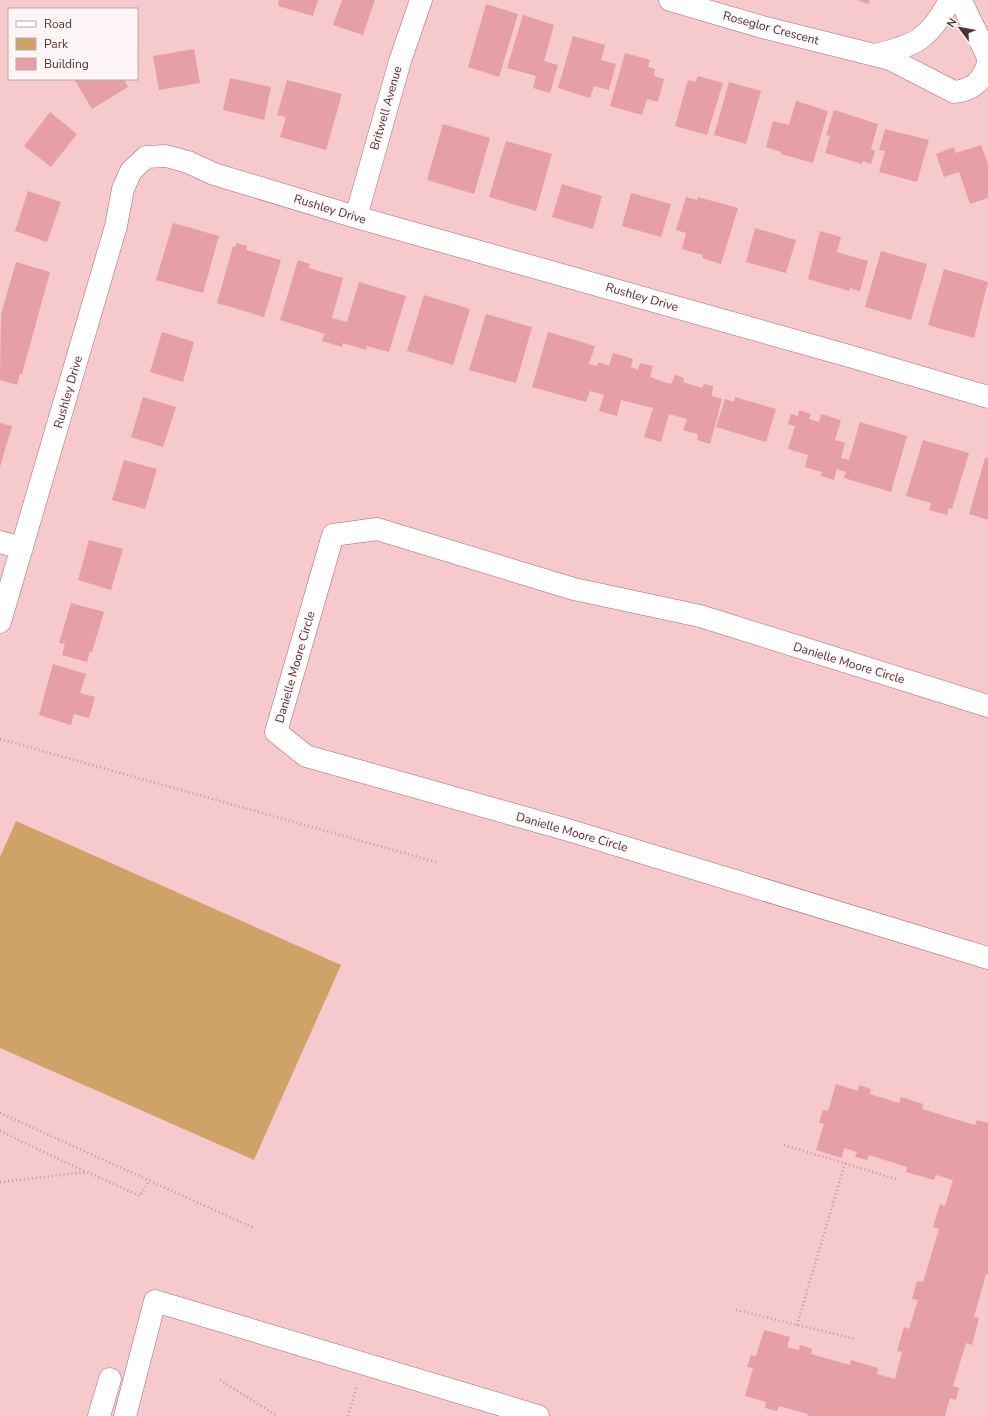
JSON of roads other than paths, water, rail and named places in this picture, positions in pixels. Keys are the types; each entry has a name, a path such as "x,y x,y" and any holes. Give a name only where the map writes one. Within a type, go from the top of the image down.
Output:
{"street":[{"name":"Britwell Avenue","path":"356,217 400,60 420,0"},
{"name":"Roseglor Crescent","path":"670,0 762,27 890,59 954,92 965,91 978,83 985,73 988,63"},
{"name":"Roseglor Crescent","path":"872,55 900,50 921,39 938,22 950,0"},
{"path":"961,0 968,19 981,39 988,58"},
{"name":"Rushley Drive","path":"0,622 116,226 123,189 131,171 146,157 166,156 188,162 214,174 356,217 849,356 988,397"},
{"name":"Danielle Moore Circle","path":"988,706 700,616 574,589 377,529 333,535 276,732 306,756 568,830 988,957"},
{"path":"0,542 22,548"},
{"path":"125,1416 155,1301 538,1416"},
{"path":"99,1416 110,1379"}]}
